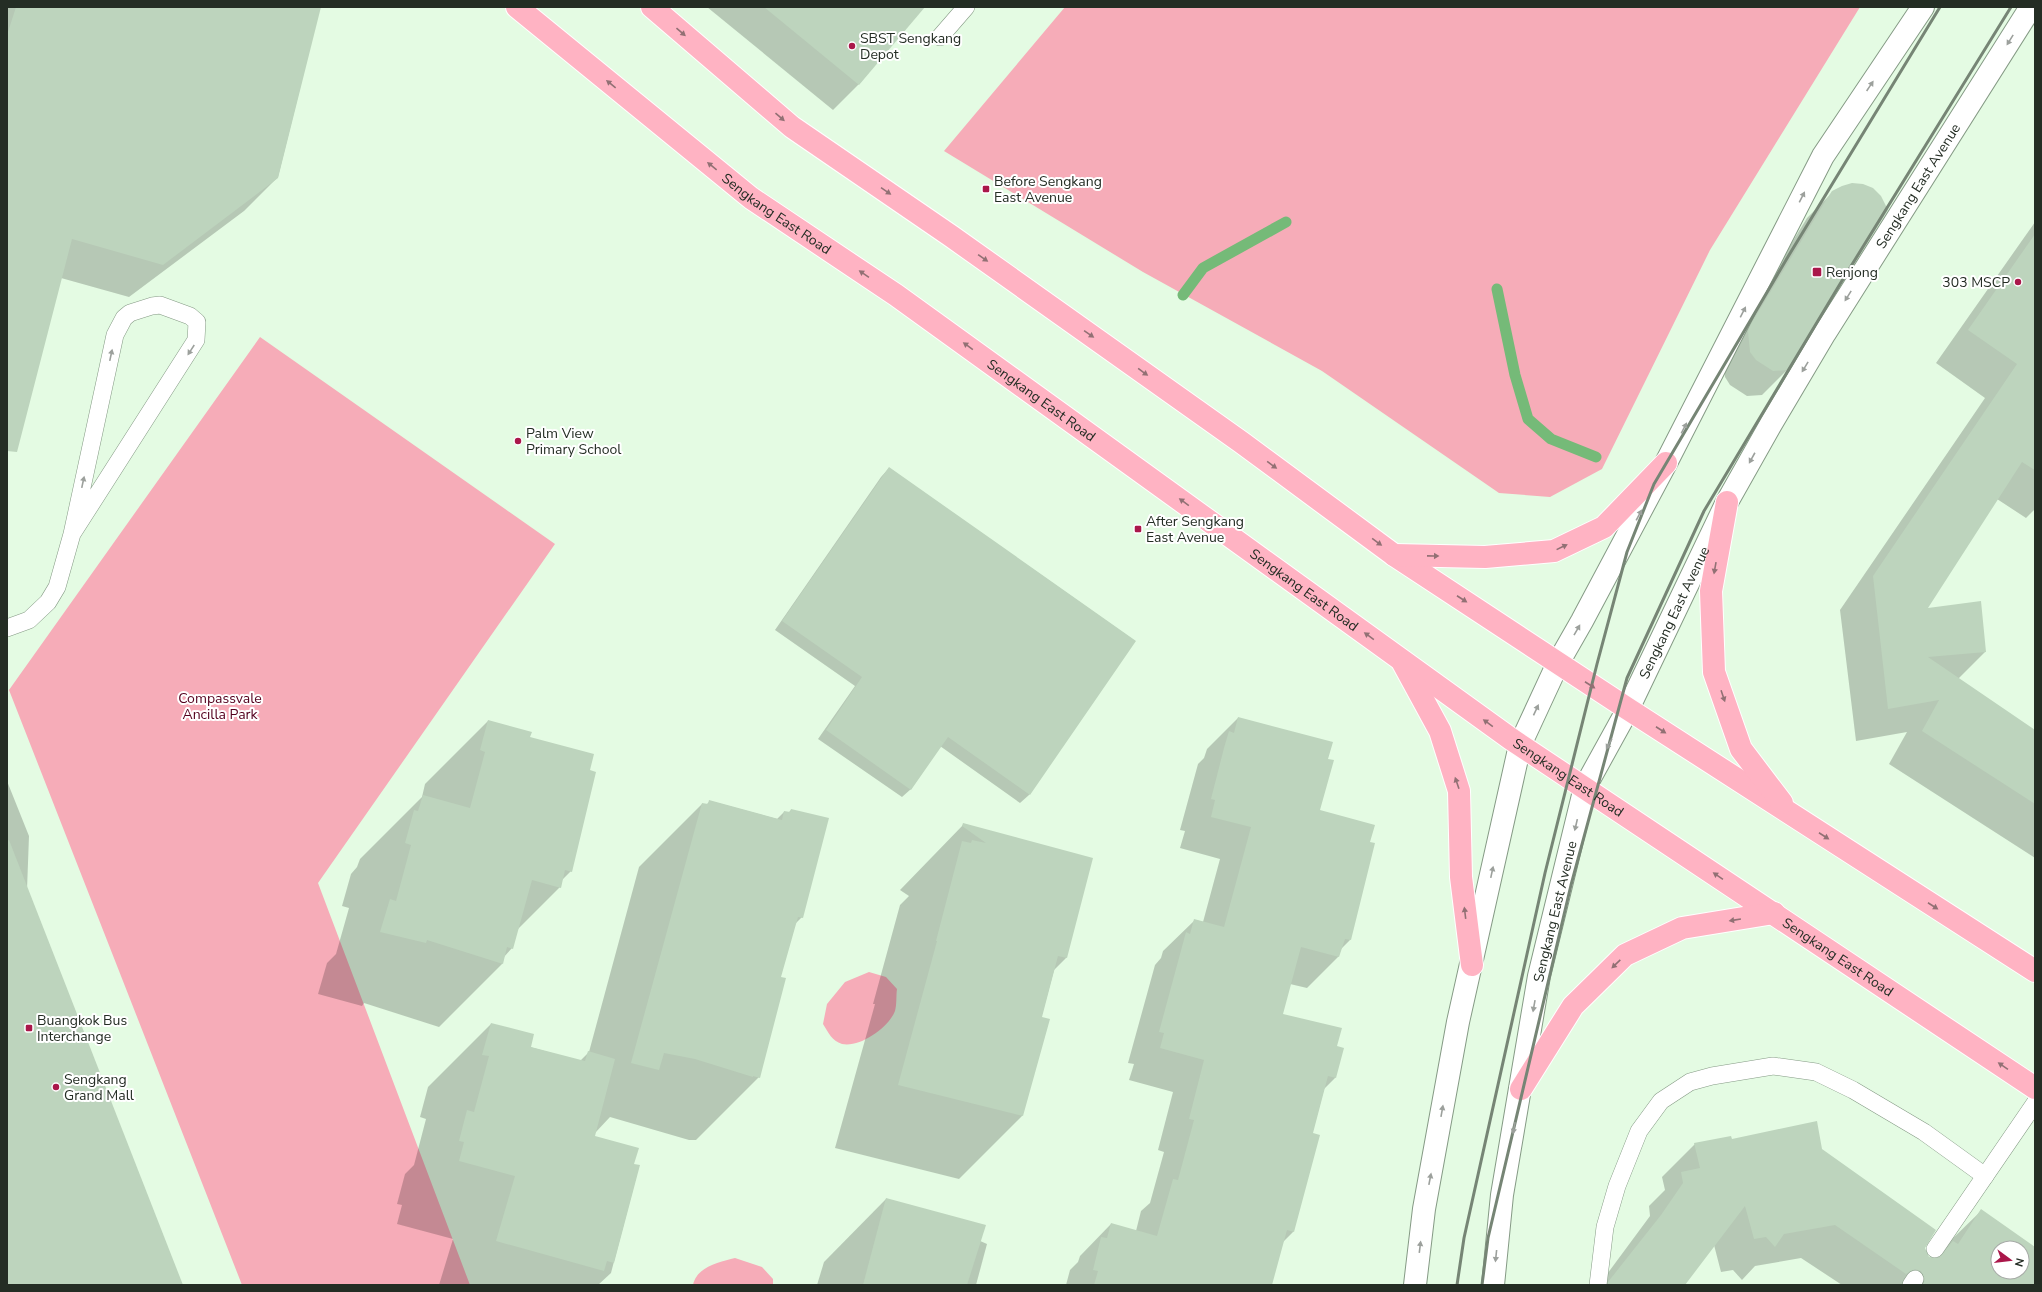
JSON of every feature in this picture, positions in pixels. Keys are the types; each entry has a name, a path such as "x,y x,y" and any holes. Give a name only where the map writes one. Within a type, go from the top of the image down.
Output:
{"main road":[{"name":"Sengkang East Road","path":"517,7 751,198 896,295 1520,745 2035,1088"},
{"path":"652,7 792,127 983,258 1234,437 1394,555 1628,710 2035,971"},
{"path":"1415,1285 1424,1209 1458,1022 1472,965 1520,745 1558,663 1666,463 1823,156 1923,7"},
{"name":"Sengkang East Avenue","path":"1493,1285 1502,1195 1540,976 1585,787 1628,710 1727,502 1825,333 2031,7"},
{"path":"1394,555 1485,557 1554,551 1604,527 1666,463"},
{"path":"1727,502 1711,591 1714,672 1741,749 1791,815"},
{"path":"1401,659 1440,731 1459,790 1461,877 1472,965"},
{"path":"1520,1089 1573,1006 1625,956 1682,928 1774,914"}],"lane":[{"path":"940,37 966,7"},
{"path":"7,628 29,620 48,602 57,587 72,534 115,335 124,318 130,313 160,305 190,316 197,322 196,340 72,534"},
{"path":"1598,1285 1605,1227 1617,1186 1639,1131 1661,1101 1690,1082 1712,1076 1773,1066 1816,1072 1853,1090 1924,1132 1985,1176"},
{"path":"1935,1249 2035,1103"}],"green space":[{"path":"1065,7 1860,7 1710,250 1602,469 1550,497 1499,493 1322,371 1143,272 944,151"},
{"name":"Compassvale Ancilla Park","path":"260,337 555,544 318,883 470,1285 242,1285 9,690"},
{"path":"869,972 886,977 897,989 895,1011 892,1017 880,1030 865,1040 849,1044 839,1043 831,1036 823,1024 827,1004 845,982"},
{"path":"735,1258 762,1267 773,1279 773,1285 693,1285 699,1273 704,1269 716,1263"}],"building":[{"path":"16,7 321,7 278,178 163,265 72,239 17,452 7,451 7,35"},
{"name":"SBST Sengkang Depot","path":"764,7 925,7 859,85"},
{"name":"Renjong","path":"1852,183 1863,184 1873,188 1881,196 1888,210 1788,370 1773,371 1756,360 1750,352 1748,331 1832,191"},
{"path":"2035,234 2035,470 2022,462 1928,608 1981,601 1986,652 1928,657 2035,730 2035,804 1922,731 1939,700 1888,709 1873,576 2017,364 1968,330"},
{"path":"889,467 1136,641 1030,795 948,737 911,790 826,730 862,677 782,621"},
{"path":"1238,717 1333,742 1328,759 1334,760 1320,810 1375,825 1370,842 1375,843 1351,940 1345,939 1339,957 1301,947 1283,1014 1342,1028 1337,1046 1344,1048 1336,1078 1328,1076 1313,1133 1320,1135 1294,1232 1287,1230 1272,1285 1094,1285 1098,1271 1093,1270 1101,1237 1107,1238 1111,1223 1157,1236 1173,1179 1178,1180 1194,1120 1189,1119 1204,1060 1160,1048 1164,1033 1159,1032 1186,932 1190,934 1194,919 1224,927 1251,827 1211,817 1215,800 1211,799 1224,748 1229,731 1234,733"},
{"path":"488,720 532,732 530,737 594,754 590,770 596,772 572,872 565,870 561,888 532,880 513,949 507,947 503,964 427,940 426,943 380,932 390,899 396,901 411,845 405,843 414,810 418,811 423,795 470,808 485,752 480,750"},
{"path":"709,800 782,820 784,811 790,812 791,809 829,818 803,918 798,917 781,977 786,978 760,1078 695,1059 664,1053 659,1070 631,1063 702,803 708,804"},
{"path":"963,823 1093,858 1067,958 1058,956 1042,1017 1050,1019 1023,1116 898,1085 962,841 971,843 972,840 986,843 962,826"},
{"name":"Sengkang Grand Mall","path":"9,840 183,1285 7,1285 7,841"},
{"path":"491,1023 534,1034 531,1047 585,1061 588,1051 615,1059 595,1136 639,1148 634,1164 640,1165 614,1263 607,1261 604,1271 496,1241 515,1176 459,1161 464,1142 459,1141 467,1110 474,1112 489,1056 482,1055"},
{"path":"1817,1121 1822,1149 1936,1230 1925,1248 1929,1257 1939,1258 1953,1241 1958,1244 1981,1209 2025,1240 1990,1240 1990,1280 2030,1280 2030,1243 2035,1247 2035,1285 1923,1285 1925,1279 1921,1271 1915,1269 1906,1274 1835,1225 1784,1234 1775,1247 1766,1237 1754,1239 1745,1206 1685,1285 1608,1285 1608,1282 1661,1215 1683,1183 1681,1172 1700,1168 1694,1143 1731,1136 1732,1139"},
{"path":"886,1198 986,1225 967,1285 863,1285"}],"waterway":[{"path":"1183,295 1203,268 1286,222"},
{"path":"1497,289 1515,375 1528,419 1551,439 1596,457"}],"railway":[{"path":"1457,1285 1464,1238 1545,873 1597,664 1627,552 1654,484 1789,255 1940,7"},
{"path":"1482,1285 1488,1238 1571,885 1627,678 1704,511 1840,284 2011,7"}],"place":[{"name":"SBST Sengkang Depot","path":"852,46"},
{"name":"Before Sengkang East Avenue","path":"986,189"},
{"name":"Renjong","path":"1817,272"},
{"name":"303 MSCP","path":"2018,282"},
{"name":"Palm View Primary School","path":"518,441"},
{"name":"After Sengkang East Avenue","path":"1138,529"},
{"name":"Buangkok Bus Interchange","path":"29,1028"},
{"name":"Sengkang Grand Mall","path":"56,1087"}]}
